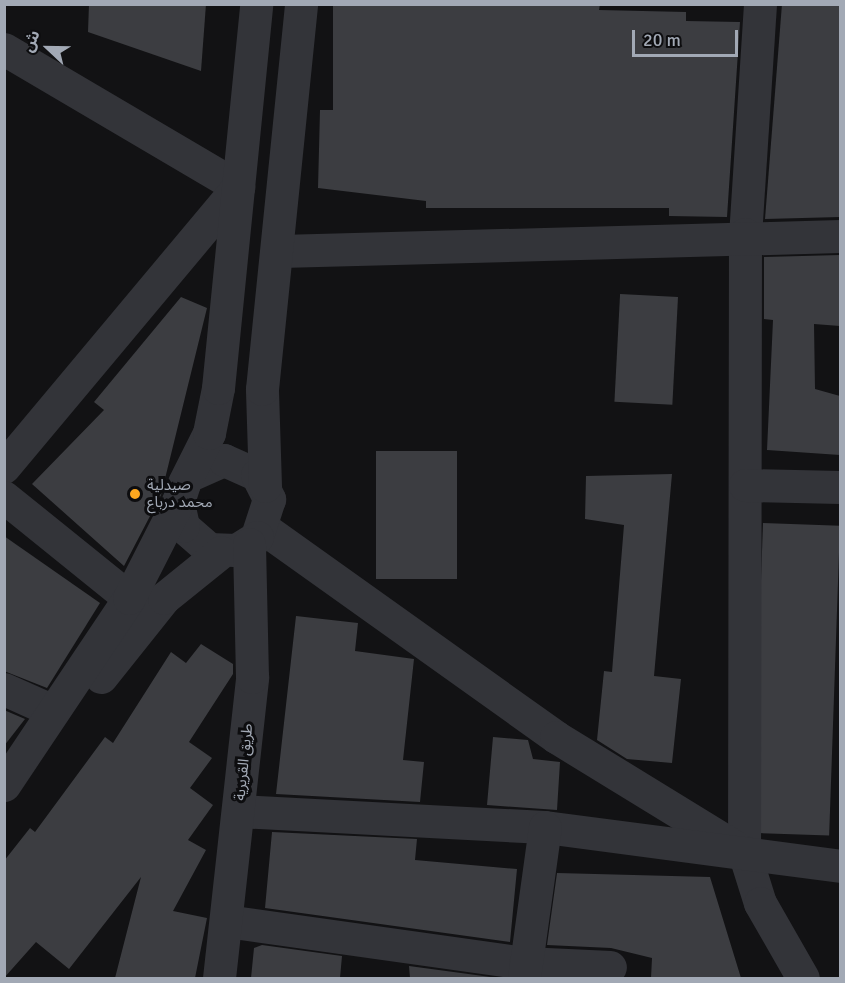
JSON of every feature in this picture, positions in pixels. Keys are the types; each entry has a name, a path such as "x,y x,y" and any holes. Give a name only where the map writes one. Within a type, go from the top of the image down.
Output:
{"street":[{"path":"28,754 51,710 129,598 209,433 218,388 256,4"},
{"path":"4,785 28,754 70,716 164,598 245,541 268,514 261,399 280,251 301,4"},
{"path":"760,4 745,234 744,852 760,903 803,978"},
{"path":"4,49 238,187"},
{"path":"4,467 238,187"},
{"path":"280,251 745,234 840,236"},
{"path":"184,488 224,460 248,467 265,486"},
{"path":"745,485 840,487"},
{"path":"184,488 189,536 245,541 556,737 744,852"},
{"path":"4,497 129,598"},
{"name":"طريق القريرية","path":"219,978 252,677 245,541"},
{"path":"4,688 51,710"},
{"path":"238,811 545,827 840,866"},
{"path":"524,970 545,827"},
{"path":"226,921 524,970 610,967"}],"building":[{"path":"89,4 206,4 201,71 88,32"},
{"path":"333,4 600,4 599,10 686,12 686,21 740,22 727,217 669,216 669,208 426,208 426,201 318,188 320,110 333,110"},
{"path":"782,4 840,4 840,217 765,219"},
{"path":"840,255 840,326 814,324 815,389 840,396 840,455 767,450 773,320 764,319 764,257"},
{"path":"620,294 678,297 672,405 614,402"},
{"path":"181,297 207,308 161,495 124,566 32,484 104,410 94,402"},
{"path":"376,451 457,451 457,579 376,579"},
{"path":"672,474 654,676 681,679 672,763 627,759 597,740 604,671 612,672 624,525 585,519 586,476"},
{"path":"763,523 840,526 829,835 752,833"},
{"path":"4,536 100,603 47,688 4,671"},
{"path":"296,616 358,623 355,651 414,659 403,760 424,762 420,802 276,794"},
{"path":"201,644 233,664 233,674 189,742 212,758 190,788 213,805 188,840 206,850 173,911 207,918 195,978 115,978 141,877 69,969 36,942 4,978 4,861 30,828 35,832 105,737 113,743 171,652 186,663"},
{"path":"4,710 25,719 4,746"},
{"path":"493,737 528,740 533,759 560,762 557,810 487,805"},
{"path":"272,832 417,839 415,860 517,869 510,942 265,908"},
{"path":"557,873 710,877 741,978 651,978 652,958 611,948 547,945"},
{"path":"262,945 342,956 340,978 251,978 254,948"},
{"path":"409,966 498,978 410,978"}],"place":[{"name":"صيدلية محمد درباع","path":"135,494"}]}
